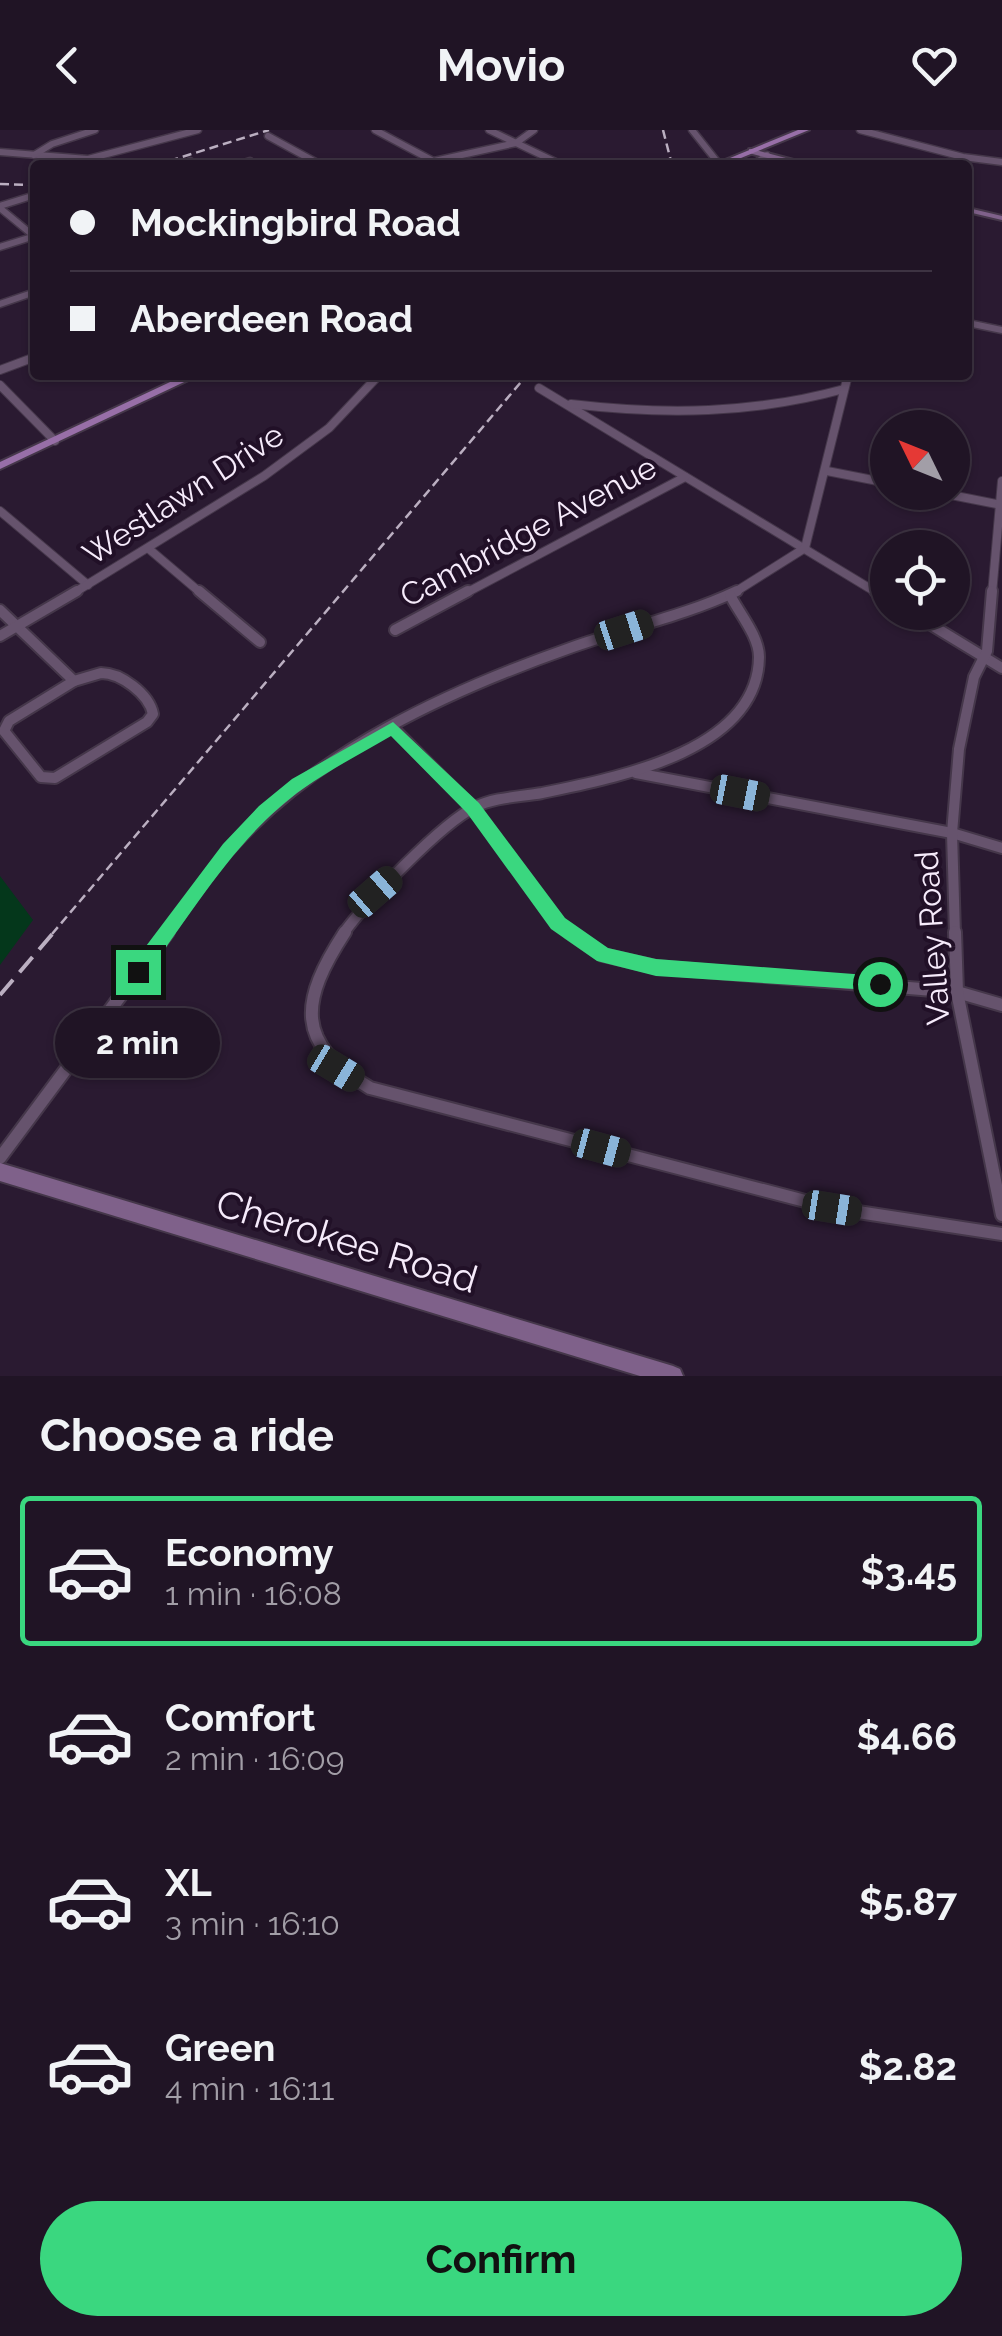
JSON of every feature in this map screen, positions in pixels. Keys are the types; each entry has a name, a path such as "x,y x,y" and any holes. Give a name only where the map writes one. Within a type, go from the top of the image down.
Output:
{"main road":[{"path":"728,160 805,130"},
{"path":"0,466 183,380"}],"street":[{"path":"34,155 52,144 95,130"},
{"path":"0,152 99,158 198,130"},
{"path":"375,130 431,160"},
{"path":"489,130 552,160"},
{"path":"438,160 516,143 534,130"},
{"path":"692,130 715,160"},
{"path":"860,130 963,157 1002,162"},
{"path":"268,136 311,160"},
{"path":"752,151 784,160"},
{"path":"760,160 767,155"},
{"path":"0,207 30,197"},
{"path":"0,207 30,232"},
{"path":"972,211 1002,218"},
{"path":"0,247 30,238"},
{"path":"0,304 30,294"},
{"path":"972,324 1002,330"},
{"path":"0,370 30,359"},
{"name":"Westlawn Drive","path":"0,636 222,504 328,428 374,380"},
{"path":"0,1158 229,850 265,810 298,784 468,688 554,653 730,595 805,548 847,380"},
{"path":"0,385 54,440"},
{"path":"539,388 870,588"},
{"path":"564,403 636,412 718,414 778,407 844,389"},
{"path":"827,471 870,479"},
{"name":"Cambridge Avenue","path":"396,630 684,477"},
{"name":"Valley Road","path":"1002,481 986,658 974,677 959,749 952,833 957,992 1002,1215"},
{"path":"970,499 1001,505"},
{"path":"0,511 88,585"},
{"path":"150,549 260,642"},
{"path":"730,595 759,653 756,682 734,716 706,742 634,772 473,808 375,892 328,954 312,1008 315,1040 336,1068 370,1088 832,1208 1002,1234"},
{"path":"0,610 74,681"},
{"path":"940,630 1002,668"},
{"path":"101,670 112,671 152,706 154,714 55,778 42,777 4,731 9,721 74,681 101,670"},
{"path":"393,728 473,808 558,924 604,956 656,967 957,992 1002,1005"},
{"path":"634,772 952,833 1002,848"},
{"name":"Cherokee Road","path":"0,1172 673,1376"}],"green space":[{"path":"0,876 33,920 0,965"}],"railway":[{"path":"172,160 269,130"},
{"path":"663,130 671,160"},
{"path":"0,184 30,185"},
{"path":"52,934 523,380"},
{"path":"0,995 54,932"}],"route":[{"path":"138,972 229,850 265,810 298,784 393,728 473,808 558,924 604,956 656,967 880,984"}]}
